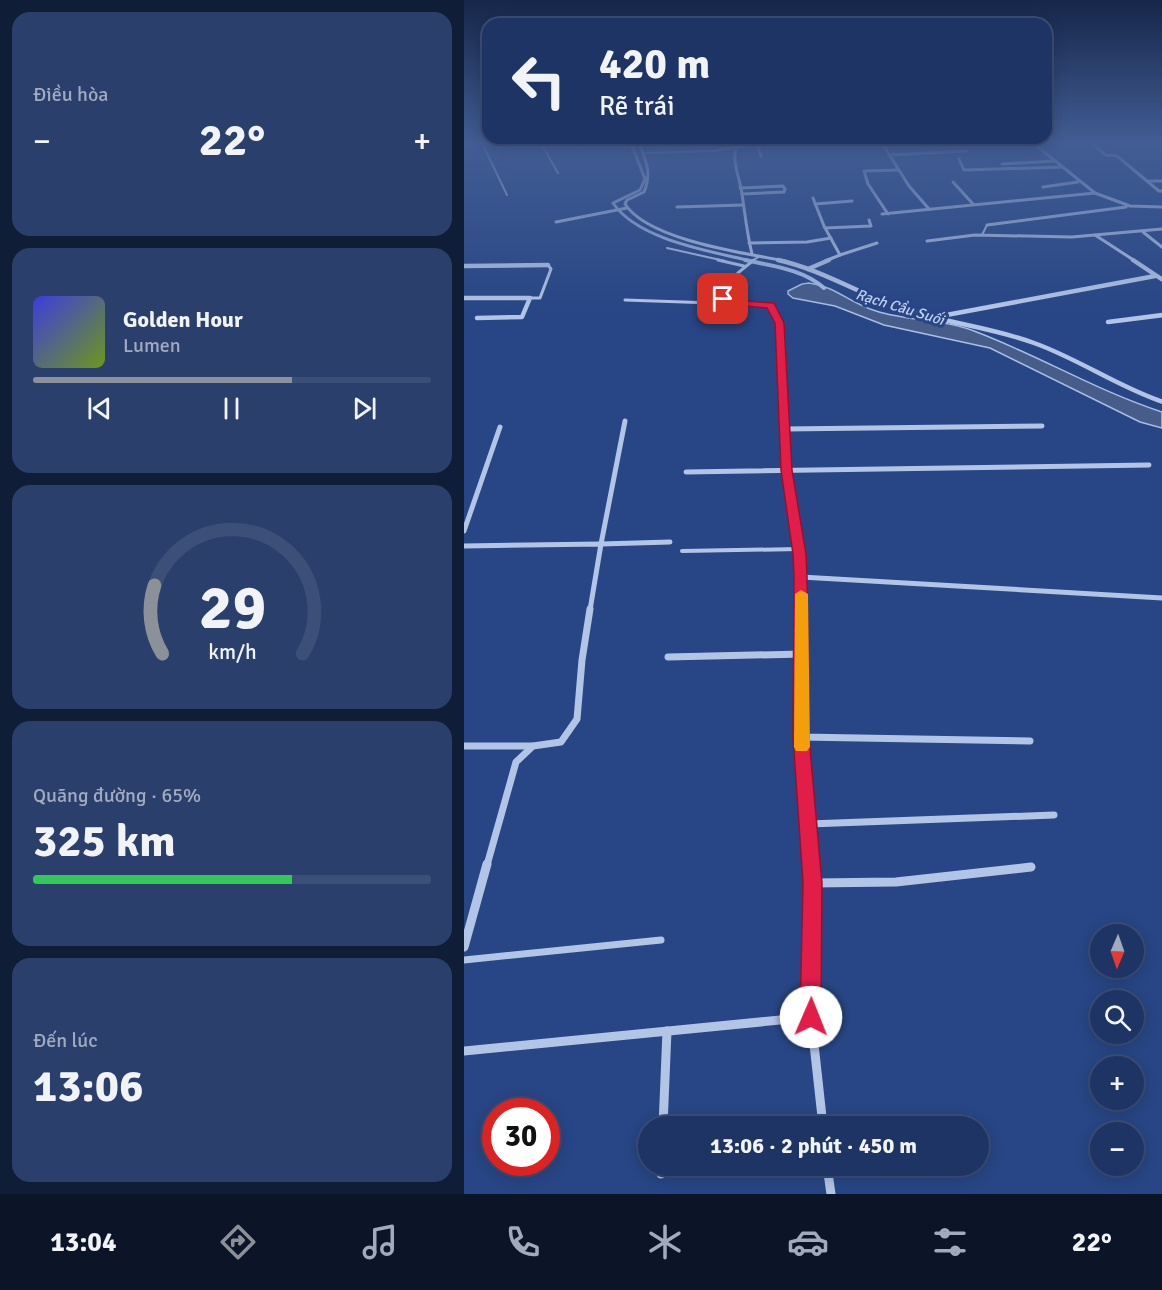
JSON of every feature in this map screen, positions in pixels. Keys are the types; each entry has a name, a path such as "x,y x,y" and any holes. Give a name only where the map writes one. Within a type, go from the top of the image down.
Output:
{"street":[{"path":"630,199 625,204 630,212 682,238 808,269 894,306 1001,332 1034,343 1076,360 1133,392 1163,402"},
{"path":"742,199 745,227 749,243 756,256"},
{"path":"813,199 825,228 840,255"},
{"path":"878,199 888,213"},
{"path":"921,199 929,209"},
{"path":"968,199 973,204"},
{"path":"882,214 1032,199"},
{"path":"1110,199 1130,206"},
{"path":"815,204 852,201"},
{"path":"677,207 743,205"},
{"path":"987,225 1130,206 1163,207"},
{"path":"556,222 628,208"},
{"path":"825,228 871,226 869,220"},
{"path":"927,241 982,235 1007,238 1143,232 1163,229"},
{"path":"1143,232 1163,248"},
{"path":"1094,234 1163,280"},
{"path":"749,243 807,242 831,238"},
{"path":"808,269 840,255 877,243"},
{"path":"464,266 548,265"},
{"path":"937,317 1155,276"},
{"path":"464,298 530,298 522,317 477,318"},
{"path":"1108,322 1163,315"},
{"path":"779,323 786,470 799,549 801,577 801,737 813,883 811,1017 822,1116"},
{"path":"464,746 533,746 561,742 577,719 582,660 601,544 625,421"},
{"path":"785,429 1042,426"},
{"path":"464,531 500,427"},
{"path":"686,472 1149,465"},
{"path":"464,546 670,542"},
{"path":"801,577 1163,598"},
{"path":"668,657 802,654"},
{"path":"801,737 1030,741"},
{"path":"464,947 516,762 533,746"},
{"path":"809,824 1054,814"},
{"path":"813,883 896,882 1031,867"},
{"path":"464,1051 811,1017"},
{"path":"663,1116 666,1031"},
{"path":"828,1176 831,1194"}],"lane":[{"path":"982,235 987,225"},
{"path":"667,248 744,265"},
{"path":"724,302 721,292 744,265 756,256"},
{"path":"530,298 540,298 551,269 548,265"},
{"path":"625,300 770,305 779,323"},
{"path":"682,551 799,549"},
{"path":"464,960 661,940"}],"water":[{"path":"809,283 835,291 876,311 974,331 1114,394 1162,412 1162,428 1140,422 990,348 884,325 835,306 793,298 788,294 788,291"}],"waterway":[{"name":"Rạch Cầu Suối","path":"622,199 613,203 624,216 657,235 696,248 751,261"},
{"name":"Rạch Cầu Suối","path":"745,260 797,272 824,288"}],"slow traffic":[{"path":"801,594 802,747"}],"route":[{"path":"723,299 724,302 770,305 779,323 786,470 800,554 801,737 813,883 811,1017"}]}
